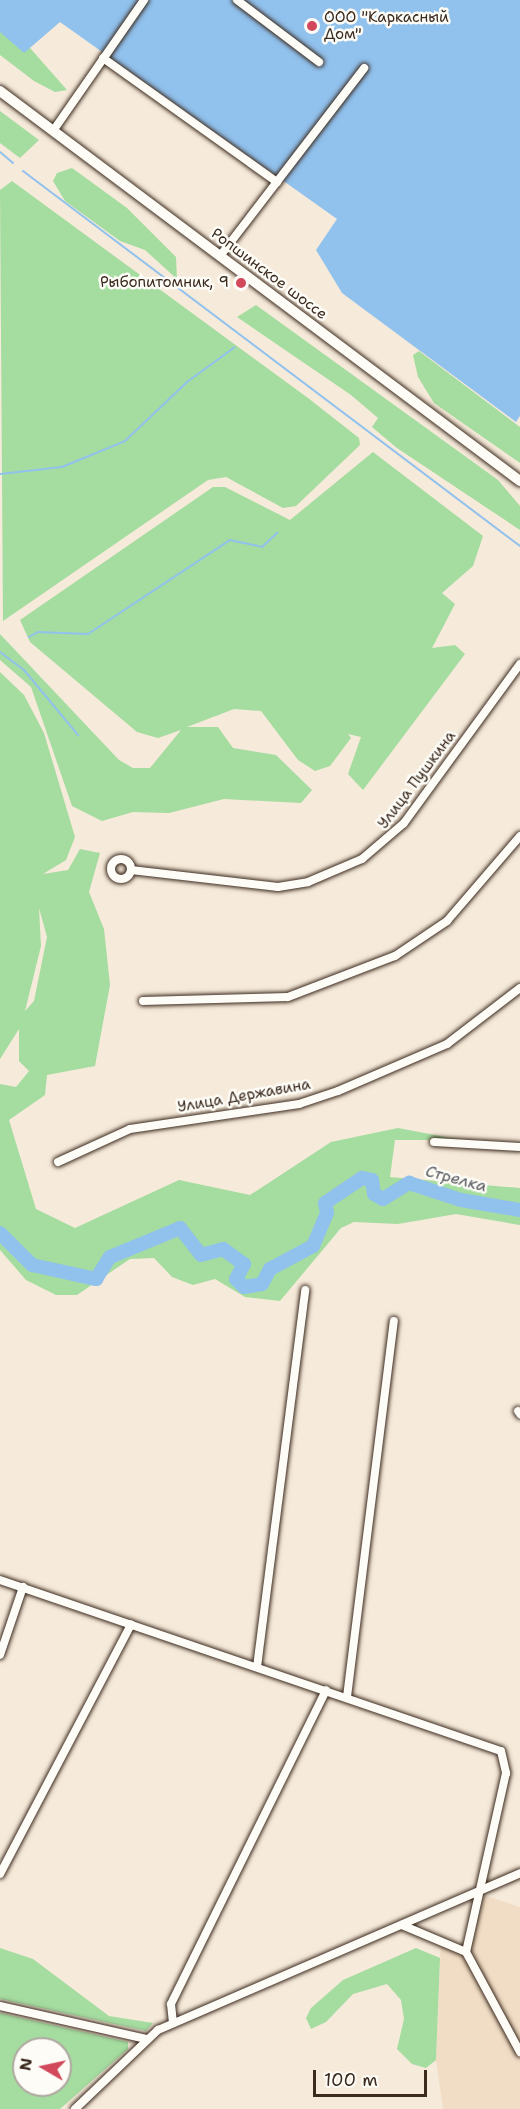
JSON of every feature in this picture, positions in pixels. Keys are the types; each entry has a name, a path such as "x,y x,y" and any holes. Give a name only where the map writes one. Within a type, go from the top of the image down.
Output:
{"main road":[{"name":"Ропшинское шоссе","path":"0,91 520,481"}],"street":[{"path":"53,132 144,0"},
{"path":"237,0 320,62"},
{"path":"103,58 277,182"},
{"path":"220,256 364,68"},
{"name":"Улица Пушкина","path":"132,870 278,887 308,882 362,859 404,823 520,664"},
{"path":"142,1001 288,997 395,956 454,914 520,836"},
{"name":"Улица Державина","path":"58,1162 130,1130 299,1104 338,1092 447,1044 520,988"},
{"path":"434,1142 520,1147"},
{"path":"257,1666 305,1290"},
{"path":"347,1697 394,1321"},
{"path":"0,1580 501,1751 506,1773 466,1952"},
{"path":"0,1655 3,1635 23,1587"},
{"path":"0,1874 131,1624"},
{"path":"173,2024 171,2004 326,1690"},
{"path":"75,2109 146,2039 173,2024 520,1873"},
{"path":"402,1925 466,1952 520,2052"},
{"path":"0,2006 146,2039"}],"shaded area":[{"path":"478,1893 520,1907 520,2109 443,2109 436,2060 441,1939 465,1952"}],"green space":[{"path":"0,0 23,40 67,90 55,92 34,81 0,55"},
{"path":"0,111 39,140 20,158 0,143"},
{"path":"72,168 127,208 176,257 177,279 145,250 120,241 65,201 53,181 57,173"},
{"path":"12,181 308,398 359,438 360,445 296,506 283,508 226,477 208,480 3,621 0,190"},
{"path":"256,305 498,480 520,506 520,530 397,448 372,427 378,418 351,395 237,317"},
{"path":"419,351 520,427 520,463 434,403 418,377 413,355"},
{"path":"373,452 483,536 473,566 442,593 455,604 432,648 455,645 465,654 363,790 348,774 361,737 348,734 351,738 330,766 315,771 298,760 261,711 234,709 187,727 218,727 233,748 276,755 312,790 301,803 224,799 169,813 133,812 102,821 72,806 31,687 0,660 0,634 119,760 133,768 150,768 181,730 158,738 137,732 30,642 20,620 213,487 225,487 290,520"},
{"path":"0,672 24,695 44,733 75,837 66,860 43,874 68,870 80,849 100,853 89,892 104,929 110,985 95,1066 47,1075 45,1095 9,1120 36,1209 75,1228 179,1180 250,1195 331,1142 398,1128 461,1140 395,1140 390,1177 520,1188 520,1225 456,1214 398,1224 354,1222 341,1228 280,1301 245,1297 215,1279 193,1285 172,1277 154,1258 130,1259 77,1295 56,1295 26,1280 0,1250 0,1084 16,1087 29,1071 19,1061 19,1029 0,1059","holes":["39,908 47,937 34,1001 25,1011 41,946"]},
{"path":"0,1948 33,1959 109,2016 153,2023 146,2031 0,1999"},
{"path":"416,1948 440,1958 436,2060 426,2068 412,2064 397,2049 404,2019 401,2000 387,1984 353,1994 326,2022 311,2029 306,2018 311,2008 343,1980"},
{"path":"0,2013 128,2042 128,2049 60,2109 0,2109"}],"water":[{"path":"0,0 520,0 520,416 516,422 342,293 316,250 337,219 60,22 24,53 0,32"}],"waterway":[{"path":"0,152 13,163"},
{"path":"23,171 520,546"},
{"path":"0,474 62,467 125,441 187,382 235,347"},
{"path":"29,637 38,632 88,634 230,540 262,547 277,533"},
{"path":"0,652 24,670 78,735"},
{"name":"Стрелка","path":"0,1233 32,1265 96,1279 110,1257 180,1228 201,1255 223,1249 244,1264 236,1279 244,1287 262,1284 270,1269 313,1246 327,1213 325,1203 362,1178 372,1180 374,1194 383,1199 409,1183 461,1200 520,1210"}],"place":[{"name":"ООО \"Каркасный Дом\"","path":"312,26"},
{"name":"Рыбопитомник, 9","path":"241,283"}]}
